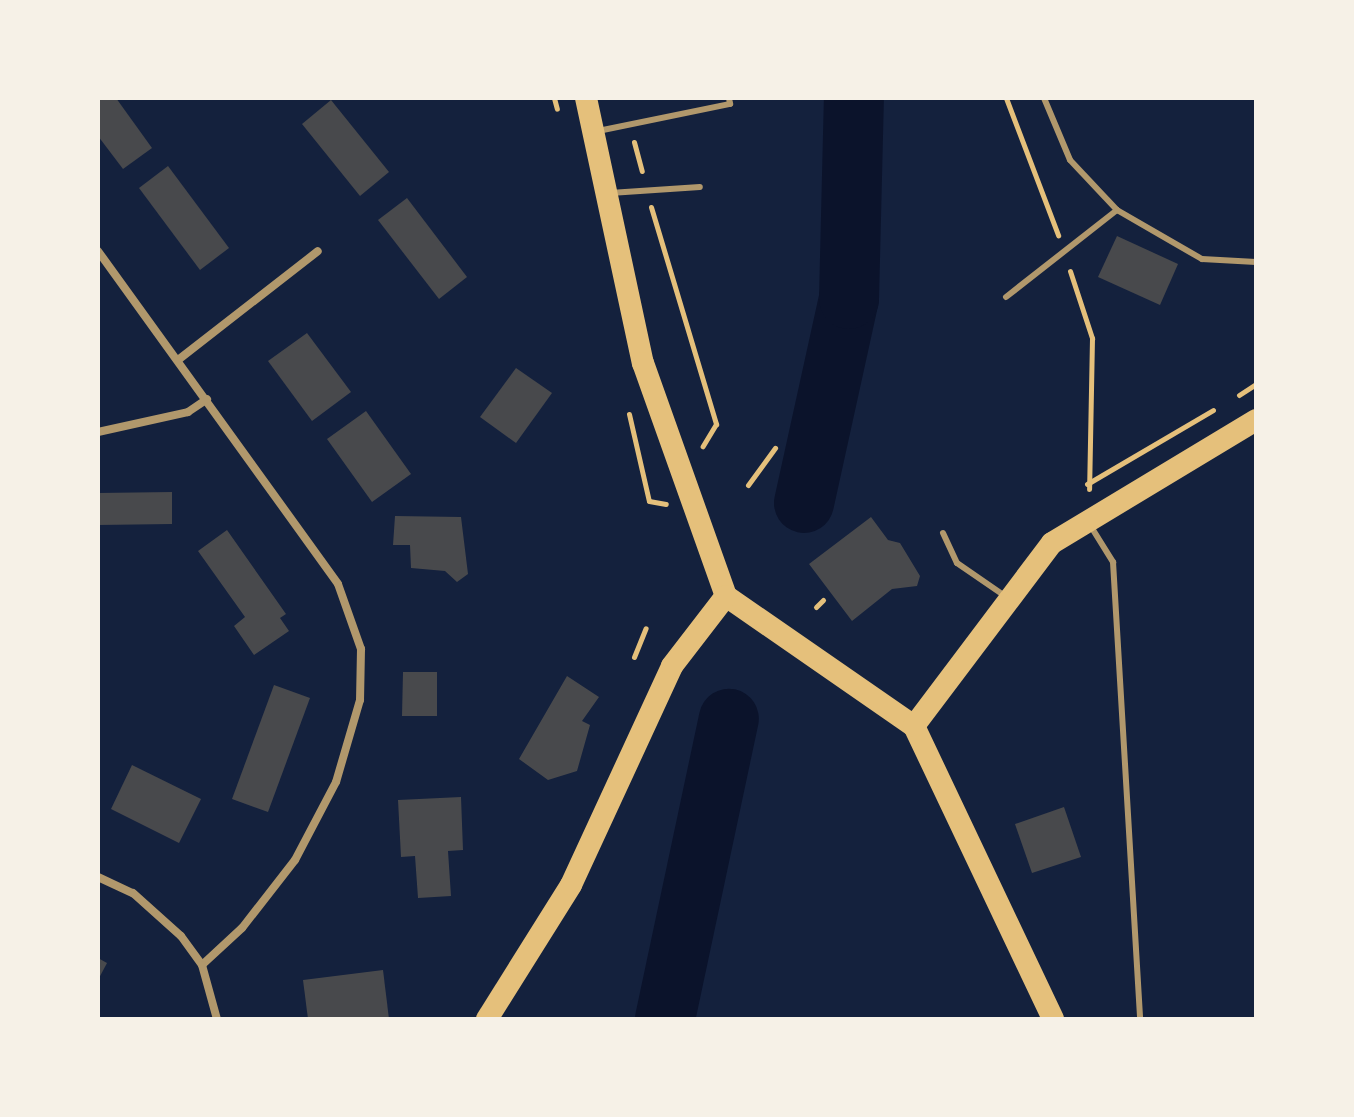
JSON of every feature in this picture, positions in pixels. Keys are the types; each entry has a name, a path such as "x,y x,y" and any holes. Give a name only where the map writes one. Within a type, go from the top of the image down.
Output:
{"highway":[{"path":"586,98 661,424 736,601 818,655 914,726 1053,1019"},
{"path":"914,726 1005,596 1052,543 1256,420"},
{"path":"487,1019 571,885 672,666 736,601"}],"street":[{"path":"98,251 338,584 361,649 360,700 336,782 295,860 242,928 202,965"},
{"path":"178,360 318,251"},
{"path":"98,432 188,412 207,399"},
{"path":"98,877 162,917 202,965 217,1019"}],"lane":[{"path":"594,132 730,104 729,98"},
{"path":"1044,98 1070,160 1117,210 1202,259 1256,262"},
{"path":"606,193 700,187"},
{"path":"1006,297 1117,210"},
{"path":"1088,522 1113,562 1140,1019"},
{"path":"943,533 957,563 1005,596"}],"path":[{"path":"1006,98 1092,338 1086,484 1217,407"},
{"path":"630,123 698,382 716,424"},
{"path":"1230,400 1256,384"},
{"path":"748,485 775,448"},
{"path":"816,607 823,600"},
{"path":"634,657 646,628"}],"building":[{"path":"98,98 116,98 152,148 123,169 98,136"},
{"path":"331,100 389,172 360,196 302,124"},
{"path":"168,166 229,248 200,270 139,188"},
{"path":"407,198 467,277 439,299 378,220"},
{"path":"1117,236 1178,264 1160,305 1098,277"},
{"path":"307,333 351,392 312,421 268,361"},
{"path":"516,368 552,393 516,443 480,417"},
{"path":"366,411 411,474 372,502 327,439"},
{"path":"172,492 172,524 98,525 98,493"},
{"path":"395,516 461,517 468,574 457,582 445,571 411,568 410,545 393,545"},
{"path":"871,517 888,540 900,543 920,576 917,586 892,589 852,621 809,564"},
{"path":"227,530 286,614 280,618 289,631 254,655 234,626 245,617 198,551"},
{"path":"403,672 437,672 437,716 402,716"},
{"path":"567,676 599,697 582,721 590,725 577,771 548,780 519,759"},
{"path":"274,685 310,698 268,812 232,799"},
{"path":"132,765 201,799 179,843 111,809"},
{"path":"461,797 463,850 448,851 451,896 418,898 415,856 401,857 398,800"},
{"path":"1064,807 1081,857 1032,873 1015,824"},
{"path":"98,958 107,963 98,980"},
{"path":"383,970 389,1019 308,1019 303,980"}],"waterway":[{"path":"804,503 849,299 854,98"},
{"path":"665,1019 729,719"}]}
